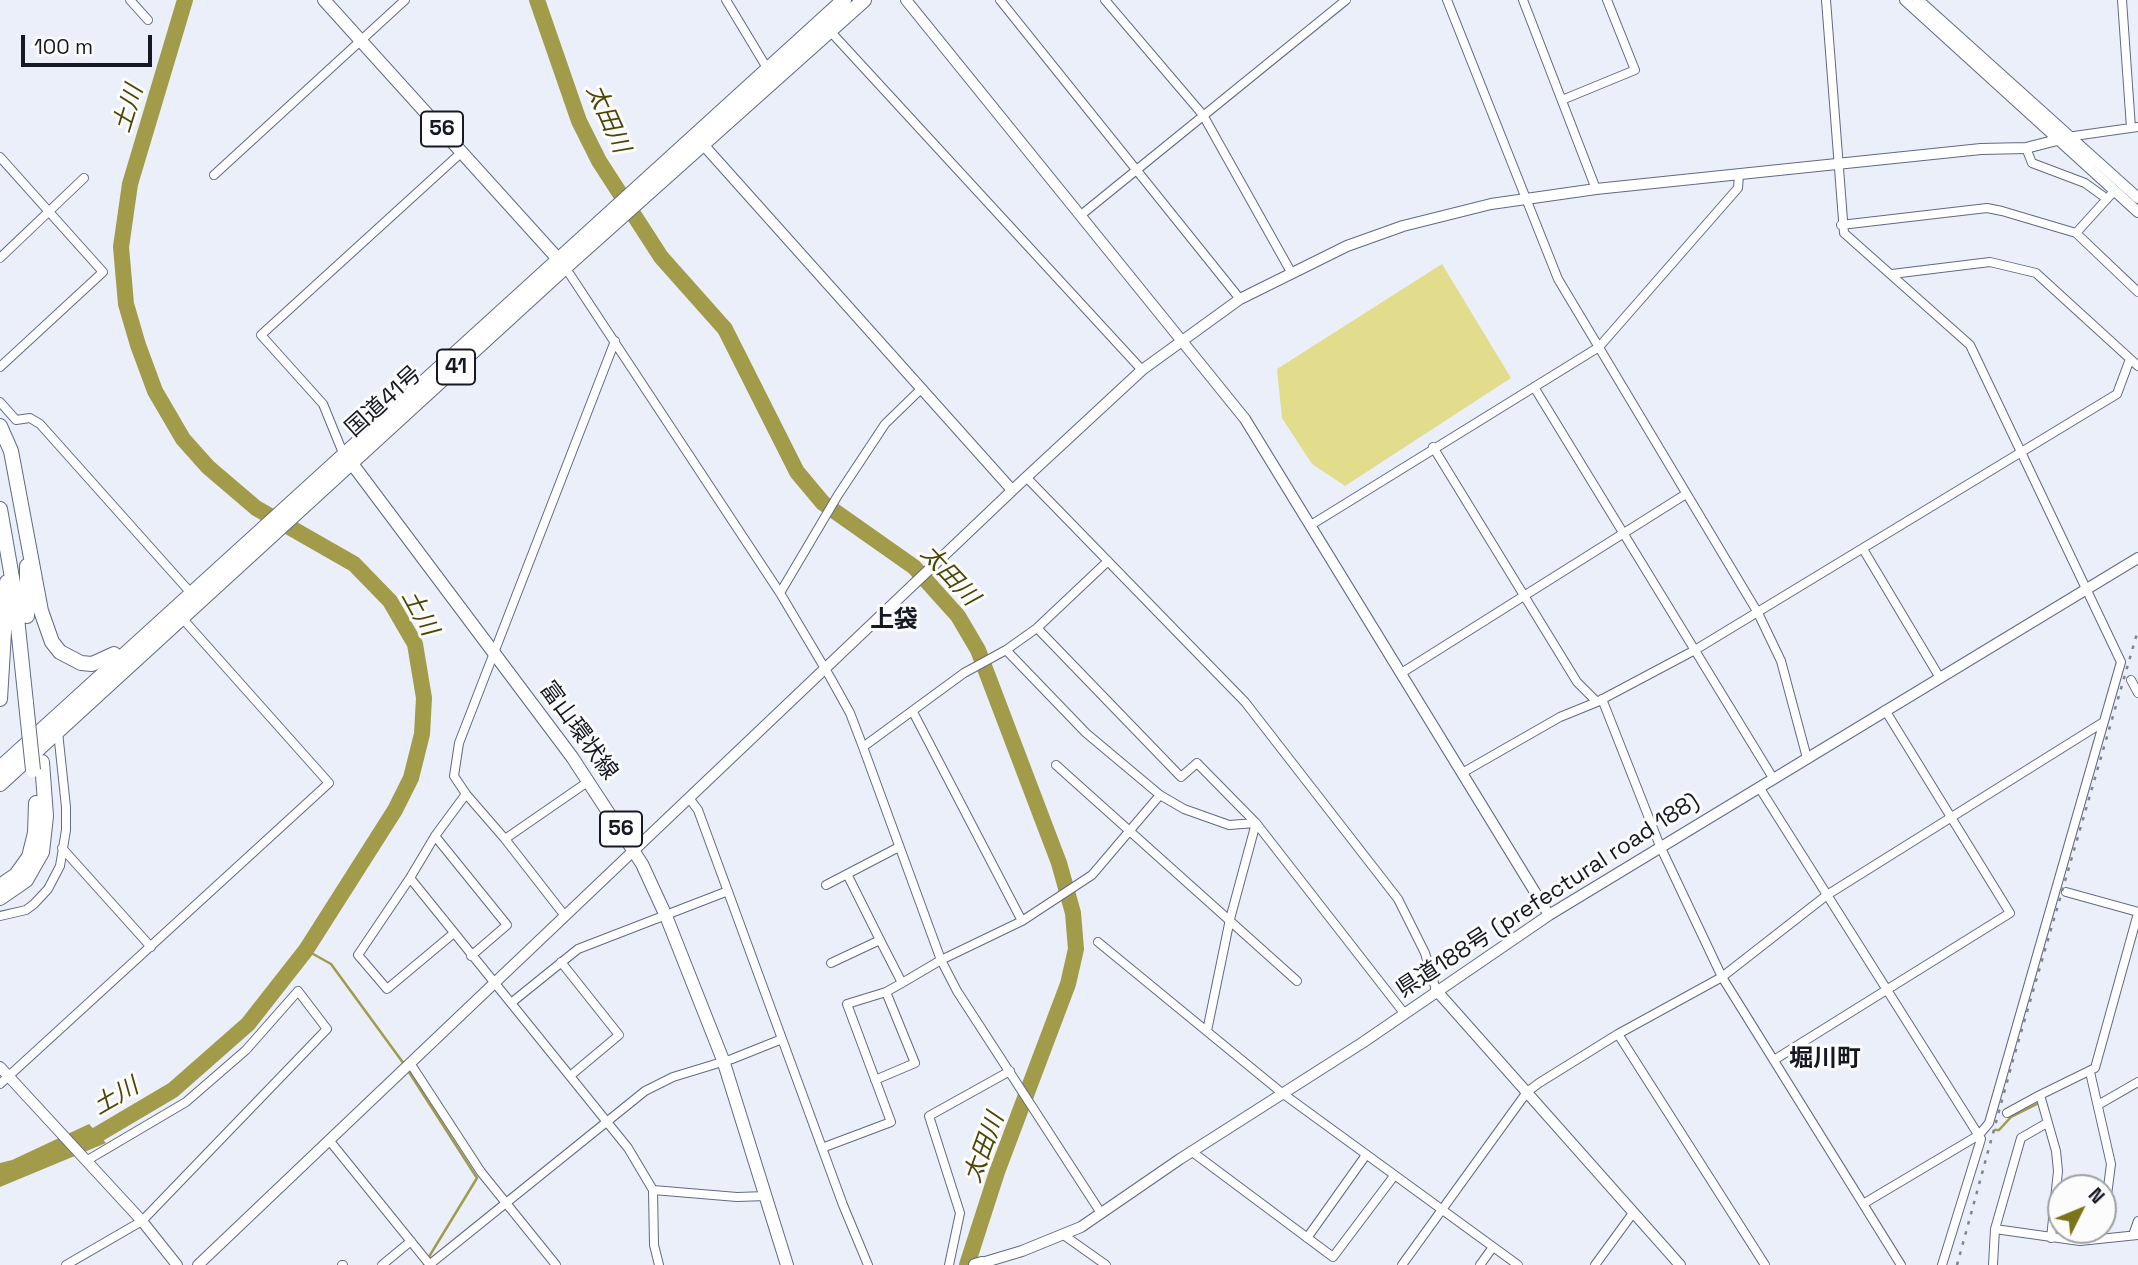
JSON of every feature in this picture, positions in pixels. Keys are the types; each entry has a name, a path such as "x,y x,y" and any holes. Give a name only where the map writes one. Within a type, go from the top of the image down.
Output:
{"highway":[{"name":"国道41号","path":"699,140 767,68 844,0"},
{"name":"国道41号","path":"0,784 181,618 251,546 562,263 699,140 864,0"},
{"path":"9,423 14,463 46,628 60,652 70,659 92,664 103,661 165,615"},
{"path":"0,439 14,463"},
{"path":"0,509 7,539 46,816 42,852 26,880 0,898"},
{"path":"29,534 25,603 30,700"},
{"path":"0,699 7,539"},
{"name":"国道41号","path":"0,768 190,592 251,546"},
{"path":"0,790 58,732"},
{"path":"0,886 23,867 33,846 37,766"}],"main road":[{"name":"56","path":"324,0 562,263"},
{"name":"富山環状線","path":"348,458 589,781 634,851 666,916 723,1060 788,1265"}],"street":[{"path":"130,0 148,20"},
{"path":"214,175 405,0"},
{"path":"726,0 767,68"},
{"path":"906,0 1245,419 1403,672 1549,915"},
{"path":"999,0 1240,299"},
{"path":"1105,0 1203,115 1292,272"},
{"path":"1081,215 1346,0"},
{"path":"1447,0 1558,279 1758,613 1781,661 1807,758"},
{"path":"1522,0 1596,189"},
{"path":"1562,100 1634,70 1607,0"},
{"path":"1826,0 1841,225 1844,233 1970,345 2121,662 1989,1123 1979,1135 1863,1204"},
{"path":"1905,0 2057,140 2111,195"},
{"path":"1918,0 2138,198"},
{"path":"198,1265 1026,477 1142,370 1240,299 1292,272 1403,226 1527,197 1981,149 2026,148 2070,137 2134,127 2122,0"},
{"path":"830,31 1142,370"},
{"path":"699,140 1012,490"},
{"path":"2026,148 2032,163 2111,195 2138,212"},
{"path":"348,458 323,404 261,335 463,151"},
{"path":"0,157 103,272 0,367"},
{"path":"1311,525 1433,447 1599,347 1738,188 1739,175"},
{"path":"0,258 84,178"},
{"path":"2076,233 2111,195"},
{"path":"1841,225 1987,208 2076,233 2138,292"},
{"path":"1892,274 1990,262 2036,273 2138,366"},
{"path":"562,263 780,593 850,713 941,960 957,991 1101,1213"},
{"path":"565,916 454,776 459,743 615,341"},
{"path":"1462,773 1560,717 1600,700 1695,650 2117,394 2130,359"},
{"path":"1534,387 1773,778"},
{"path":"780,593 823,519 885,424 920,390"},
{"path":"0,402 9,423 30,418 40,424 190,592"},
{"path":"1433,447 1577,682 1600,700 1660,846 1722,977 1901,1265"},
{"path":"1026,477 1245,702 1398,899 1425,953 1436,990 1680,1265"},
{"path":"1403,672 1686,494"},
{"path":"1863,549 1940,678"},
{"name":"県道188号 (prefectural road 188)","path":"979,1264 1065,1236 1549,915 2138,558"},
{"path":"863,747 976,667 1037,628 1108,561"},
{"path":"4,1080 328,783 181,618"},
{"path":"1037,628 1181,777 1197,763 1256,823 1404,1013"},
{"path":"1006,650 1086,733 1160,795 1184,808 1230,825 1256,823"},
{"path":"2131,680 2138,693"},
{"path":"1774,1060 2010,913 1885,710"},
{"path":"913,712 1022,921"},
{"path":"1402,1265 1527,1092 1618,1034 1722,977 1827,895 2102,723"},
{"path":"0,916 26,910 48,890 60,866 66,807 58,732"},
{"path":"1056,765 1297,981"},
{"path":"505,839 589,781"},
{"path":"1759,787 1981,1139 1942,1265"},
{"path":"454,933 387,989 358,955 435,836 466,794"},
{"path":"822,1148 891,1122 847,1004 886,992 941,960 1022,921 1092,875 1160,795"},
{"path":"689,798 698,810 822,1148 868,1265"},
{"path":"1207,1031 1230,919 1256,823"},
{"path":"435,836 507,925 471,956"},
{"path":"827,885 899,847"},
{"path":"62,848 151,947"},
{"path":"847,874 902,983"},
{"path":"410,878 628,1148 653,1190 654,1245 659,1265"},
{"path":"511,1003 578,949 727,891"},
{"path":"2007,1113 2095,1068 2138,912 2066,892"},
{"path":"831,963 880,940"},
{"path":"1098,942 1282,1093 1518,1265"},
{"path":"561,962 619,1035 570,1076"},
{"path":"66,1265 142,1221 327,1029 299,991 246,1050 186,1102 85,1160"},
{"path":"875,1080 915,1063 886,992"},
{"path":"1618,1034 1765,1265"},
{"path":"329,1140 429,1265 608,1124 645,1091 673,1077 782,1039"},
{"path":"410,1063 481,1172 556,1265"},
{"path":"0,1067 4,1080 60,1132 142,1221 177,1265"},
{"path":"948,1265 960,1213 929,1116 1010,1071"},
{"path":"2090,1072 2111,1164 2110,1174"},
{"path":"2098,1105 2138,1082"},
{"path":"2040,1096 2056,1151 2058,1174"},
{"path":"1993,1265 1995,1229 2021,1138 2047,1123"},
{"path":"1191,1152 1333,1257 1394,1175"},
{"path":"1307,1238 1366,1155"},
{"path":"653,1190 737,1197 767,1196"},
{"path":"1595,1265 1633,1213"},
{"path":"2117,1233 2135,1235 2138,1221"},
{"path":"1995,1229 2047,1237"},
{"path":"1065,1236 1106,1265"},
{"path":"382,1265 411,1241"},
{"path":"1480,1265 1493,1247"}],"shaded area":[{"path":"1442,264 1511,378 1345,486 1312,464 1282,418 1277,369"},
{"path":"89,1124 106,1143 0,1187 0,1163"}],"waterway":[{"name":"土川","path":"80,1145 173,1090 248,1024 306,950 395,810 411,778 422,734 424,698 415,644 390,601 354,564 256,508 208,467 183,439 155,391 138,345 126,304 121,247 130,184 185,0"},
{"name":"太田川","path":"537,0 579,121 599,161 661,257 725,329 797,472 823,503 914,567 958,616 978,650 1059,863 1073,913 1076,949 1068,984 997,1172 967,1265"},
{"path":"306,950 331,964 404,1064"},
{"path":"407,1069 477,1178 424,1265"},
{"path":"1995,1130 1999,1130 2011,1117 2039,1103"}],"railway":[{"path":"1957,1265 2013,1060 2138,630"}],"district":[{"name":"上袋","path":"894,620"},
{"name":"堀川町","path":"1825,1059"}]}
